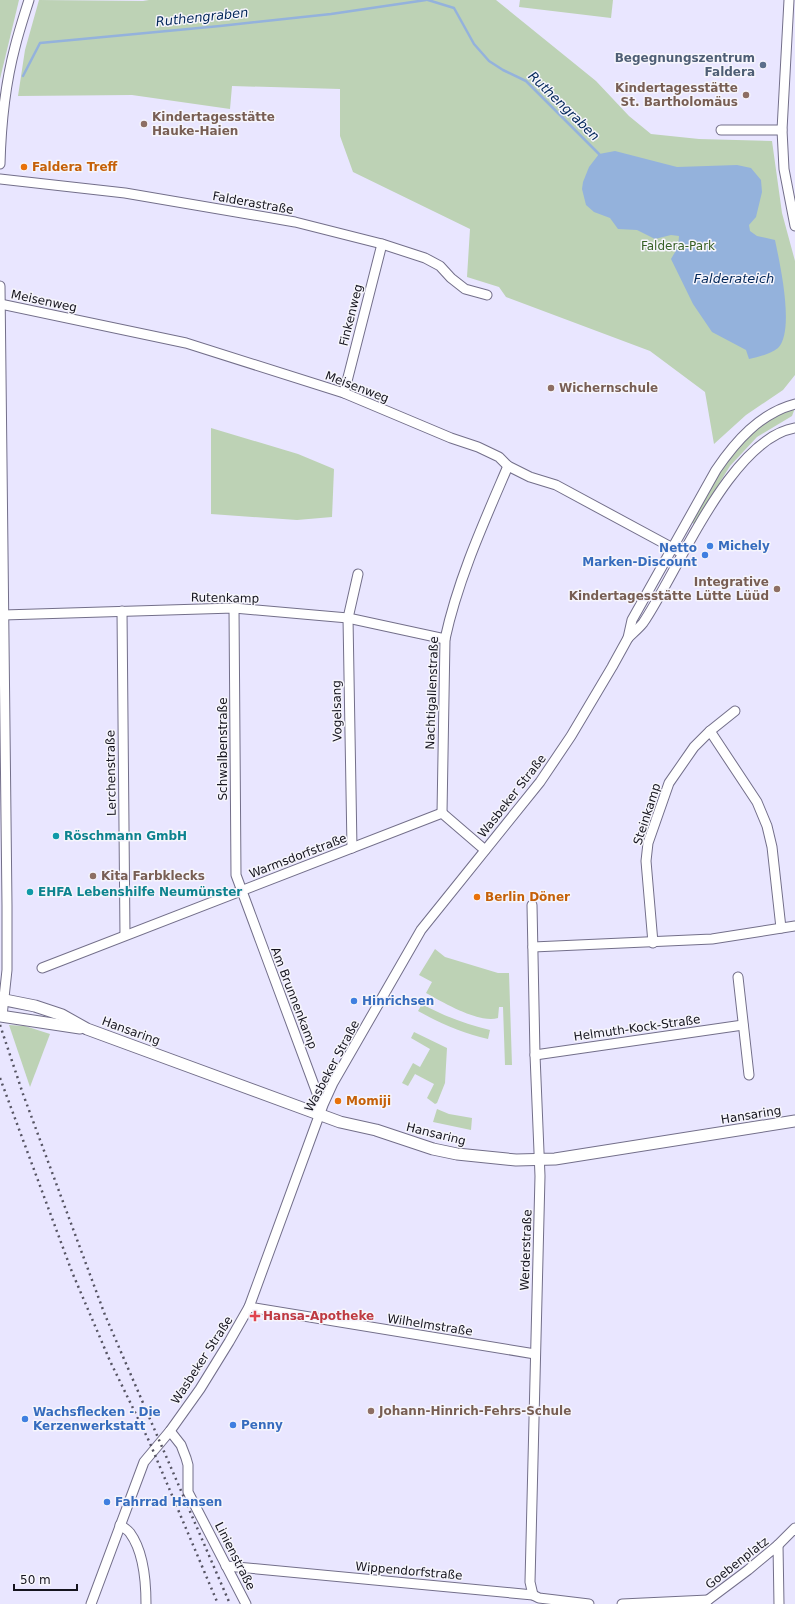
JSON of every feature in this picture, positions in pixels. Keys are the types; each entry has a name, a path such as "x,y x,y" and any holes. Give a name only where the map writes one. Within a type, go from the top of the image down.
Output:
{"main road":[{"name":"Hansaring","path":"2,1000 35,1006 62,1015 87,1029 340,1122 376,1130 433,1149 458,1154 493,1159 540,1160 795,1121"},
{"name":"Hansaring","path":"1,1016 87,1029"}],"street":[{"path":"0,164 1,130 7,85 15,48 29,0"},
{"path":"789,0 782,130 784,169 795,226"},
{"path":"721,130 782,130"},
{"name":"Falderastraße","path":"0,179 125,193 295,222 382,244 425,258 440,266 451,278 465,289 487,295"},
{"name":"Finkenweg","path":"344,393 382,244"},
{"path":"0,286 2,616 7,906 7,970 1,1016"},
{"name":"Meisenweg","path":"0,304 186,343 344,393 451,438 478,447 499,457 508,466 530,477 556,485 682,553"},
{"name":"Wasbeker Straße","path":"628,638 632,620 716,470 728,452 742,436 762,420 787,406 795,404"},
{"name":"Wasbeker Straße","path":"91,1604 144,1462 170,1431 200,1389 249,1307 319,1114 333,1084 418,936 548,771 590,705 628,638 642,624 682,553 729,478 750,453 769,440 795,428"},
{"name":"Nachtigallenstraße","path":"442,813 444,639 459,588 508,466"},
{"name":"Vogelsang","path":"352,848 348,618 358,574"},
{"name":"Rutenkamp","path":"2,616 234,608 348,618 444,639"},
{"name":"Schwalbenstraße","path":"234,608 236,875 241,890"},
{"name":"Lerchenstraße","path":"122,611 125,935"},
{"name":"Steinkamp","path":"654,943 646,862 648,842 669,783 694,747 710,731 735,711"},
{"path":"710,731 757,802 767,826 772,847 781,928"},
{"path":"442,813 485,850"},
{"name":"Warmsdorfstraße","path":"42,968 442,813"},
{"name":"Am Brunnenkamp","path":"241,890 321,1104 319,1114"},
{"name":"Werderstraße","path":"532,905 535,1054 540,1160 530,1582 533,1595"},
{"path":"532,947 654,943 712,939 795,926"},
{"path":"738,977 749,1075"},
{"name":"Helmuth-Kock-Straße","path":"535,1054 743,1025"},
{"name":"Wilhelmstraße","path":"249,1307 535,1354"},
{"name":"Linienstraße","path":"170,1431 181,1445 186,1458 188,1465 188,1492 246,1604"},
{"path":"120,1525 130,1533 142,1560 146,1579 146,1604"},
{"path":"778,1545 795,1528"},
{"name":"Goebenplatz","path":"711,1602 778,1545"},
{"name":"Goebenplatz","path":"778,1545 779,1604"},
{"name":"Wippendorfstraße","path":"226,1566 533,1595 539,1598 589,1604"},
{"path":"622,1604 711,1602"}],"green space":[{"path":"0,0 19,0 0,79"},
{"name":"Faldera-Park","path":"39,0 496,0 596,81 629,116 651,134 699,139 772,141 782,213 795,261 795,375 783,390 746,415 714,444 705,392 650,351 506,297 499,287 467,277 470,229 353,172 340,136 340,89 232,86 230,109 132,95 18,96 25,50"},
{"path":"520,0 613,0 611,18 519,7"},
{"path":"795,408 792,416 757,437 730,466 694,524 691,522 721,470 744,440 775,416"},
{"path":"211,428 298,454 334,469 332,517 297,520 211,514"},
{"path":"435,949 445,957 498,973 509,973 512,1065 505,1065 503,1007 499,1007 498,1018 481,1018 441,1002 426,993 432,982 419,975"},
{"path":"422,1004 455,1019 490,1030 488,1039 461,1031 427,1016 418,1011"},
{"path":"9,1025 25,1026 50,1034 30,1087"},
{"path":"414,1032 447,1048 445,1083 437,1103 435,1104 427,1098 434,1084 415,1074 408,1086 402,1083 413,1063 420,1067 430,1049 411,1038"},
{"path":"437,1109 449,1114 472,1118 471,1130 433,1122"}],"water":[{"name":"Falderateich","path":"615,151 677,167 737,165 751,168 761,180 762,192 756,217 749,225 750,231 757,236 775,240 783,280 786,313 783,339 778,348 772,352 749,359 746,350 712,332 693,304 671,259 678,247 679,236 671,235 655,239 637,230 618,229 610,218 594,212 586,205 582,189 589,167 599,154"}],"waterway":[{"name":"Ruthengraben","path":"23,76 40,43 331,14 426,0"},
{"name":"Ruthengraben","path":"428,0 454,8 474,44 489,61 503,70 526,81 599,154"}],"railway":[{"path":"0,1025 23,1094 105,1315 230,1604"},
{"path":"0,1078 72,1272 110,1361 149,1441 218,1604"}],"place":[{"name":"Begegnungszentrum Faldera","path":"763,65"},
{"name":"Kindertagesstätte St. Bartholomäus","path":"746,95"},
{"name":"Kindertagesstätte Hauke-Haien","path":"144,124"},
{"name":"Faldera Treff","path":"24,167"},
{"name":"Wichernschule","path":"551,388"},
{"name":"Michely","path":"710,546"},
{"name":"Netto Marken-Discount","path":"705,555"},
{"name":"Integrative Kindertagesstätte Lütte Lüüd","path":"777,589"},
{"name":"Röschmann GmbH","path":"56,836"},
{"name":"Kita Farbklecks","path":"93,876"},
{"name":"EHFA Lebenshilfe Neumünster","path":"30,892"},
{"name":"Berlin Döner","path":"477,897"},
{"name":"Hinrichsen","path":"354,1001"},
{"name":"Momiji","path":"338,1101"},
{"name":"Hansa-Apotheke","path":"255,1316"},
{"name":"Johann-Hinrich-Fehrs-Schule","path":"371,1411"},
{"name":"Wachsflecken - Die Kerzenwerkstatt","path":"25,1419"},
{"name":"Penny","path":"233,1425"},
{"name":"Fahrrad Hansen","path":"107,1502"}]}
